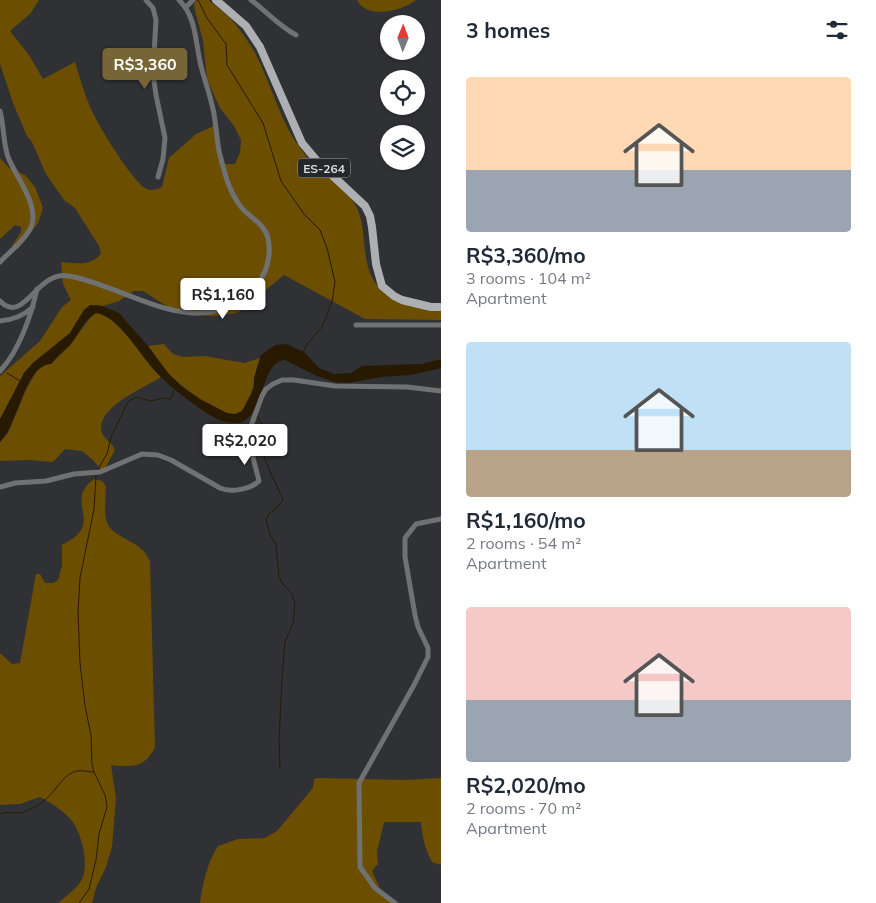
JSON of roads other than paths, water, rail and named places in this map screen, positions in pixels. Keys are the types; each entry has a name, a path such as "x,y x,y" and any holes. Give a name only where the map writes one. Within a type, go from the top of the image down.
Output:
{"main road":[{"name":"ES-264","path":"216,0 246,26 260,47 306,147 318,162 364,206 370,216 376,264 382,286 402,300 441,307"}],"street":[{"path":"146,0 155,14 154,81 165,138 165,148 158,177"},
{"path":"0,301 9,307 16,307 22,304 48,280 54,277 68,276 110,287 147,304 173,311 200,313 225,309 238,302 254,288 264,275 268,264 268,237 264,229 242,208 230,189 218,147 214,112 201,67 193,22 186,7 179,0"},
{"path":"251,0 264,9 284,28 296,35"},
{"path":"186,7 192,1"},
{"path":"0,111 7,154 31,203 32,214 31,227 28,233 0,262"},
{"path":"0,371 10,358 33,307 38,288"},
{"path":"0,321 14,319 33,307"},
{"path":"356,325 441,325"},
{"path":"0,487 23,482 46,481 74,474 100,472 142,454 158,455 171,460 224,490 237,490 259,481 248,434 262,396 272,384 282,380 294,380 335,386 391,386 441,391"},
{"path":"395,903 375,888 360,867 360,783 414,684 428,652 415,615 405,557 406,538 416,524 441,519"}],"waterway":[{"path":"198,0 207,18 226,44 227,65 263,123 281,181 304,214 320,230 327,248 335,282 332,302 322,327 307,344 303,352"},
{"path":"7,373 20,381"},
{"path":"98,469 107,454 111,437 129,401 137,397 151,401 164,398 171,399 174,390"},
{"path":"257,416 263,425 261,434 263,454 283,500 275,510 269,513 266,520 276,545 279,576 282,583 292,594 295,604 293,623 285,642 279,741 280,768"},
{"path":"79,903 89,889 96,860 99,834 107,807 105,795 92,764 91,735 85,706 80,663 78,612 80,578 94,509 96,476"},
{"path":"0,814 23,812 36,806 50,796 72,772 93,772"}]}
